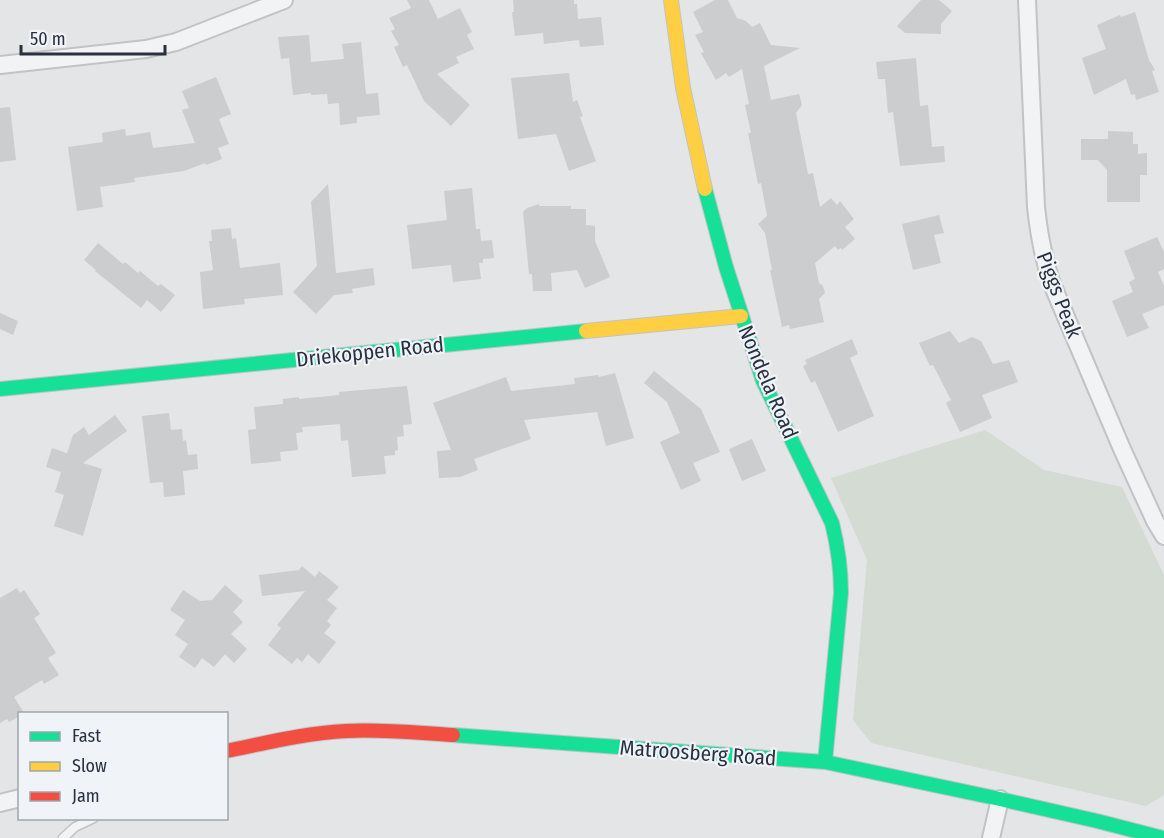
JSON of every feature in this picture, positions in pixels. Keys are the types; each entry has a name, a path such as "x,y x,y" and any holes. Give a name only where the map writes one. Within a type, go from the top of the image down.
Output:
{"street":[{"path":"0,65 146,49 186,39 284,0"},
{"name":"Nondela Road","path":"670,0 683,88 701,170 741,316 763,381 832,523 838,545 841,569 840,593 825,762"},
{"name":"Piggs Peak","path":"1028,0 1036,207 1039,240 1044,260 1122,449 1164,536"},
{"name":"Driekoppen Road","path":"0,389 741,316"},
{"name":"Matroosberg Road","path":"228,751 302,736 377,730 825,762 1000,799 1163,838"},
{"path":"0,803 18,798"},
{"path":"991,838 1000,799"}],"lane":[{"path":"63,838 75,827 92,820"}],"shaded area":[{"path":"985,430 1044,470 1122,487 1164,575 1164,795 1146,806 871,743 853,720 867,560 831,478"}],"building":[{"path":"407,0 429,0 438,19 460,8 472,32 467,35 474,49 456,57 459,63 437,74 470,105 451,126 424,101 407,65 403,67 394,47 399,45 391,31 395,29 389,18 411,8"},
{"path":"513,0 574,0 574,4 577,4 578,19 601,17 604,45 580,47 579,40 544,44 543,33 515,36"},
{"path":"715,0 728,0 737,18 746,21 752,27 760,23 771,45 800,48 764,66 771,100 799,94 802,105 796,113 808,174 813,173 820,207 831,198 837,205 840,201 854,219 845,227 855,239 842,250 841,248 838,250 835,246 815,263 819,283 823,286 825,293 819,299 824,322 790,329 789,325 782,327 765,233 758,224 767,216 748,133 751,133 745,105 749,104 742,69 729,77 726,73 716,80 701,53 704,52 695,35 703,32 693,12"},
{"path":"921,0 939,0 952,11 941,24 941,34 905,33 897,26"},
{"path":"1135,12 1149,60 1155,70 1152,71 1159,92 1136,100 1135,94 1131,95 1126,79 1094,95 1082,58 1106,49 1097,25 1120,15 1121,17"},
{"path":"309,35 311,62 344,59 342,44 361,42 366,94 378,93 380,115 357,117 357,123 340,125 339,103 328,104 327,94 293,95 289,58 281,59 278,37"},
{"path":"916,58 920,106 928,105 932,147 944,146 945,162 900,166 893,112 888,113 885,79 878,79 876,62"},
{"path":"569,73 573,102 577,100 583,116 580,117 596,161 569,171 556,134 518,139 511,78"},
{"path":"216,77 231,114 219,119 229,144 218,148 222,159 184,171 134,178 135,182 100,187 103,207 77,211 68,147 103,142 102,133 125,129 126,136 150,132 153,148 195,143 182,110 189,108 182,91"},
{"path":"10,107 16,160 0,162 0,108"},
{"path":"1108,131 1133,132 1133,144 1138,144 1138,154 1147,153 1147,175 1140,175 1140,202 1107,202 1107,170 1098,160 1081,160 1081,139 1108,139"},
{"path":"328,184 336,273 373,268 375,285 352,289 353,293 334,295 316,314 293,292 317,266 311,202"},
{"path":"472,188 476,229 480,229 481,241 492,240 494,258 483,259 483,263 479,263 481,279 453,282 451,265 412,269 407,225 447,220 444,191"},
{"path":"539,204 539,206 571,206 571,209 586,209 586,225 595,226 595,241 610,277 585,288 577,270 551,273 552,291 533,291 532,274 529,274 523,212"},
{"path":"939,215 944,233 934,235 941,263 913,270 902,224"},
{"path":"231,228 232,239 236,238 240,268 280,263 283,295 244,299 245,304 203,309 200,272 213,270 209,241 212,241 211,230"},
{"path":"1157,237 1164,252 1164,269 1158,272 1164,286 1164,305 1142,314 1149,328 1127,337 1112,301 1133,292 1129,282 1135,279 1124,251"},
{"path":"98,243 123,264 125,262 138,273 140,271 158,286 161,284 175,295 161,312 147,300 141,308 84,260"},
{"path":"0,313 18,321 13,335 0,329"},
{"path":"950,331 959,343 972,337 981,341 993,364 1009,360 1018,382 982,395 992,418 960,432 946,403 951,400 919,343"},
{"path":"852,339 858,354 850,358 874,416 838,432 815,381 811,383 803,366 807,364 805,360"},
{"path":"654,371 701,409 720,452 693,463 701,481 681,490 660,442 680,433 667,402 644,383"},
{"path":"615,373 634,438 606,446 597,412 524,420 531,439 474,459 478,470 460,477 439,478 437,451 451,450 433,403 506,377 511,391 575,384 574,378 598,375 599,377"},
{"path":"407,386 412,424 403,425 404,436 397,437 398,450 395,451 395,455 384,456 386,474 352,477 348,440 341,441 340,424 302,427 303,432 296,433 298,450 280,452 281,461 251,464 248,430 256,429 254,407 283,404 283,399 339,395 339,392"},
{"path":"169,413 171,430 182,429 188,455 197,454 198,469 183,471 185,495 164,497 163,482 150,483 142,416"},
{"path":"115,415 127,431 83,463 102,469 83,536 54,526 64,495 55,492 61,472 46,467 52,448 67,453 73,435 84,427 89,435"},
{"path":"752,439 766,471 742,481 729,449"},
{"path":"302,566 315,577 319,571 339,587 327,600 337,608 327,621 331,625 324,633 336,642 319,664 308,654 302,662 297,658 292,664 268,645 281,628 277,625 305,591 262,596 259,575 299,570"},
{"path":"225,585 243,601 233,612 243,622 231,634 247,649 234,663 225,654 214,667 202,658 195,668 179,657 188,644 175,635 185,620 170,610 183,590 200,601 212,600"},
{"path":"17,588 20,593 24,590 40,614 34,618 56,653 48,658 59,675 44,684 42,680 14,697 23,712 18,712 18,717 9,722 7,719 0,723 0,598"}],"traffic: fast":[{"path":"705,189 726,267 763,381 832,523 834,532 840,567 841,593 825,762"},
{"path":"0,389 586,331"},
{"path":"453,735 825,762 1000,799 1163,838"}],"traffic: slow":[{"path":"671,0 683,88 705,189"},
{"path":"586,331 741,316"}],"traffic: jam":[{"path":"228,751 331,732 386,731 453,735"}]}
